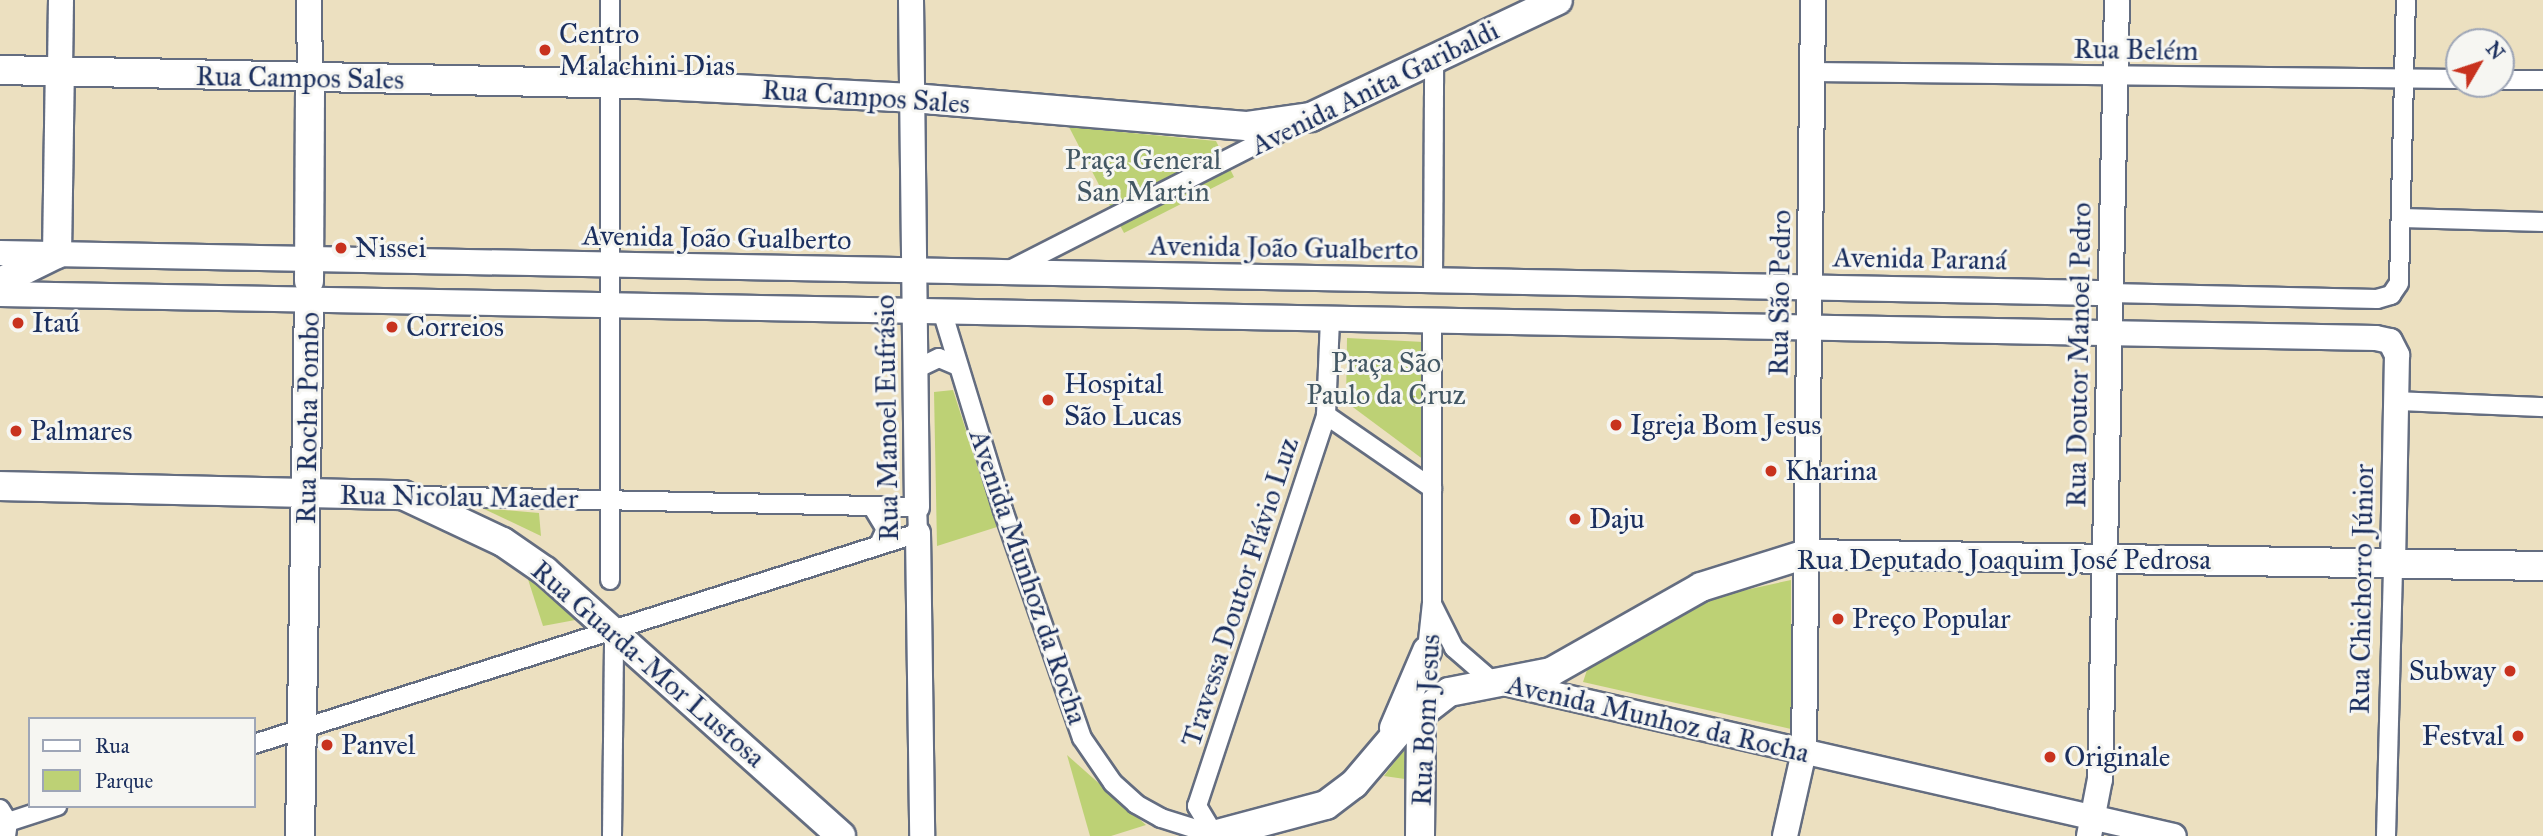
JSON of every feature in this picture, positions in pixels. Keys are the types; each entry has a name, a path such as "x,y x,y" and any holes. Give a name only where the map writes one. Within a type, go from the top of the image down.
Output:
{"main road":[{"name":"Avenida Anita Garibaldi","path":"1311,117 1558,0"},
{"name":"Rua Campos Sales","path":"0,70 610,84 913,98 1222,126 1311,117"},
{"path":"0,282 57,254 60,71"},
{"name":"Rua Rocha Pombo","path":"300,836 309,493 310,79"},
{"name":"Rua Nicolau Maeder","path":"0,486 403,495"},
{"name":"Rua Guarda-Mor Lustosa","path":"403,495 503,542 563,584 841,836"},
{"name":"Rua Deputado Joaquim José Pedrosa","path":"1492,681 1552,671 1701,587 1806,554 2543,566"},
{"path":"1385,747 1427,651"},
{"name":"Avenida Munhoz da Rocha","path":"1213,836 1326,805 1354,784 1385,747 1421,711 1450,692 1492,681"},
{"name":"Rua Bom Jesus","path":"1420,836 1421,711"}],"street":[{"path":"60,71 61,0"},
{"name":"Rua Rocha Pombo","path":"309,0 310,79"},
{"path":"610,0 610,580"},
{"name":"Rua Manoel Eufrásio","path":"911,0 922,836"},
{"name":"Rua São Pedro","path":"1785,836 1804,752 1813,0"},
{"name":"Rua Doutor Manoel Pedro","path":"2091,827 2100,779 2117,0"},
{"path":"2406,0 2402,218 2543,222"},
{"path":"1433,281 1434,59"},
{"name":"Rua Belém","path":"1812,72 2445,79"},
{"path":"2515,80 2543,80"},
{"name":"Avenida Anita Garibaldi","path":"1005,273 1311,117"},
{"name":"Avenida Paraná","path":"1433,281 1810,286 2377,299 2392,295 2399,283 2402,218"},
{"name":"Avenida João Gualberto","path":"0,253 57,254 309,281 610,308 1432,320"},
{"path":"57,254 57,296"},
{"name":"Avenida João Gualberto","path":"0,294 57,296 610,267 1433,281"},
{"name":"Avenida Munhoz da Rocha","path":"943,314 1058,677 1082,738 1113,783 1136,804 1173,823 1213,836"},
{"name":"Travessa Doutor Flávio Luz","path":"1213,836 1197,806 1326,415 1331,318"},
{"path":"1432,320 2109,332"},
{"name":"Rua Bom Jesus","path":"1421,711 1432,603 1432,320"},
{"name":"Rua Chichorro Júnior","path":"2109,332 2365,337 2393,345 2397,391 2386,836"},
{"path":"916,369 939,358 958,366"},
{"path":"2397,391 2543,407"},
{"path":"1326,415 1432,488"},
{"name":"Rua Nicolau Maeder","path":"403,495 917,507"},
{"path":"872,506 886,529 879,545"},
{"path":"256,743 918,533"},
{"name":"Rua Bom Jesus","path":"1432,603 1454,648 1492,681"},
{"path":"612,836 614,629"},
{"name":"Avenida Munhoz da Rocha","path":"1492,681 1992,794 2091,827 2174,836"},
{"path":"1992,794 2074,801 2088,797 2100,779"},
{"path":"5,822 50,808"}],"green space":[{"name":"Praça General San Martin","path":"1069,127 1216,141 1234,177 1124,233"},
{"name":"Praça São Paulo da Cruz","path":"1347,338 1424,342 1424,460 1346,402"},
{"path":"953,390 997,527 937,546 934,392"},
{"path":"482,508 539,513 541,536"},
{"path":"525,570 586,618 543,626"},
{"path":"1791,580 1791,729 1583,682 1588,667 1680,612 1732,593"},
{"path":"1410,742 1405,779 1384,776"},
{"path":"1067,755 1146,825 1111,836 1090,836"}],"place":[{"name":"Centro Malachini Dias","path":"545,50"},
{"name":"Nissei","path":"341,248"},
{"name":"Itaú","path":"18,323"},
{"name":"Correios","path":"392,327"},
{"name":"Hospital São Lucas","path":"1048,400"},
{"name":"Igreja Bom Jesus","path":"1616,425"},
{"name":"Palmares","path":"16,431"},
{"name":"Kharina","path":"1771,471"},
{"name":"Daju","path":"1575,519"},
{"name":"Preço Popular","path":"1838,619"},
{"name":"Subway","path":"2510,671"},
{"name":"Festval","path":"2518,736"},
{"name":"Panvel","path":"327,745"},
{"name":"Originale","path":"2050,757"}]}
